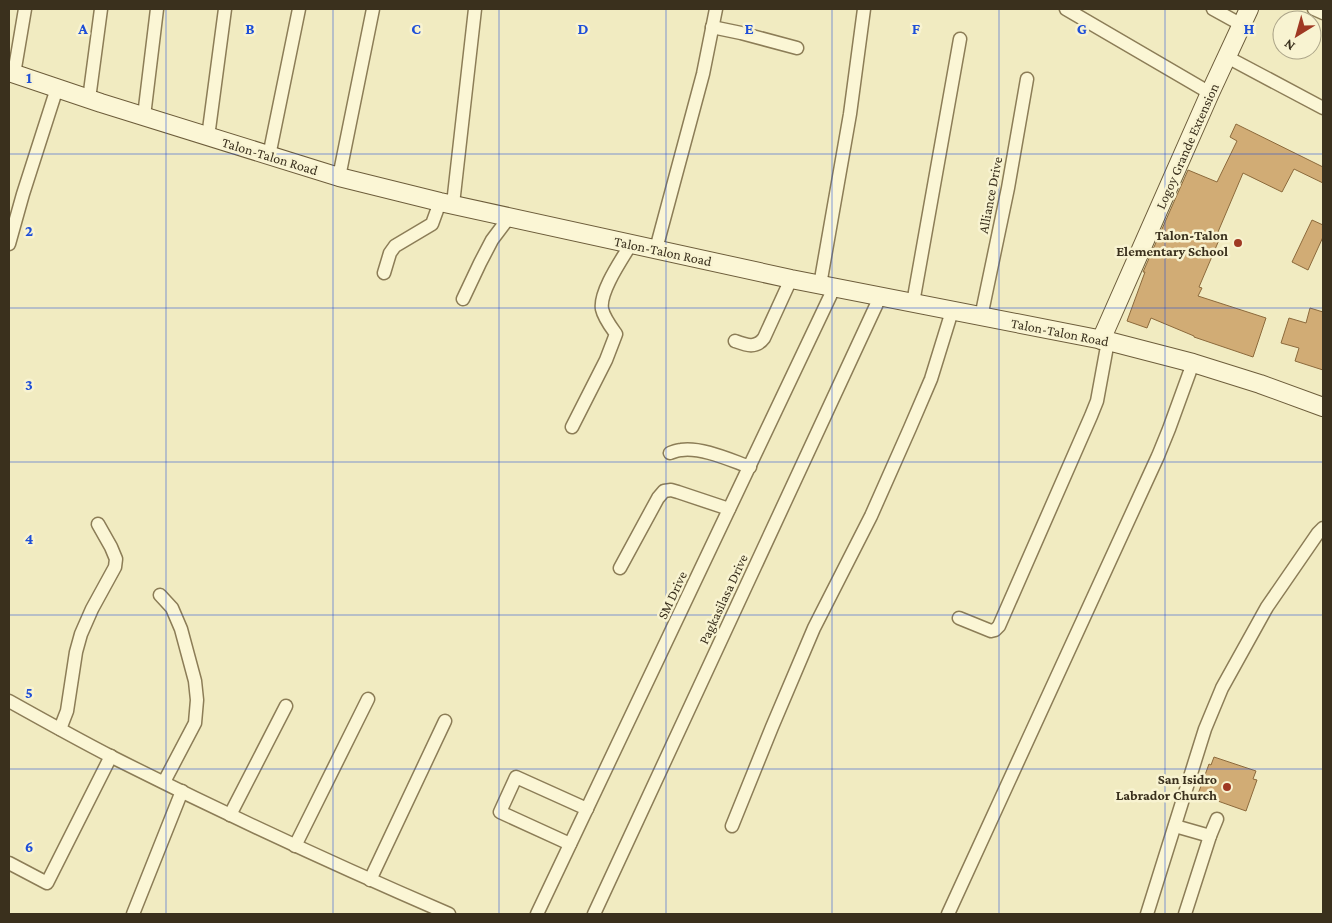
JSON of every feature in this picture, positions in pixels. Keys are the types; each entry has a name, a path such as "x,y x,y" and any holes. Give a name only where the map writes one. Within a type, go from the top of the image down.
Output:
{"street":[{"path":"12,73 25,9"},
{"path":"89,99 101,9"},
{"path":"144,116 157,9"},
{"path":"208,137 224,9"},
{"path":"269,156 299,9"},
{"path":"339,177 372,9"},
{"path":"384,273 390,253 395,246 432,224 447,203 475,9"},
{"path":"656,250 703,74 716,9"},
{"name":"SM Drive","path":"537,914 750,466 827,286 864,9"},
{"path":"1066,9 1210,93"},
{"path":"1212,9 1242,26"},
{"name":"Logoy Grande Extension","path":"1105,340 1210,93 1249,9"},
{"path":"1314,9 1323,13"},
{"path":"712,27 797,48"},
{"path":"913,303 960,39"},
{"path":"1227,57 1323,108"},
{"name":"Talon-Talon Road","path":"12,73 208,137 339,177 447,203 791,279 1105,340 1193,363 1260,384 1323,407"},
{"name":"Alliance Drive","path":"981,317 1008,188 1027,79"},
{"path":"9,244 57,88"},
{"path":"464,298 492,240 510,216"},
{"path":"572,427 606,360 616,334 602,311 602,300 613,275 632,244"},
{"path":"735,341 752,346 760,343 791,279"},
{"name":"Pagkasilasa Drive","path":"594,914 880,297"},
{"path":"732,826 814,628 871,516 931,379 952,311"},
{"path":"959,618 990,631 996,630 999,626 1091,416 1098,394 1105,340"},
{"path":"948,914 1158,456 1193,363"},
{"path":"670,453 690,450 708,453 750,466"},
{"path":"620,568 658,498 664,491 671,490 730,509"},
{"path":"60,729 67,711 76,652 81,634 115,568 116,559 98,524"},
{"path":"1147,914 1205,729 1222,688 1267,607 1323,528"},
{"path":"160,595 172,608 181,628 195,681 197,700 195,723 164,782"},
{"path":"295,846 368,699"},
{"path":"9,701 111,756 230,815 370,880 425,909 449,914"},
{"path":"230,815 286,706"},
{"path":"370,880 445,721"},
{"path":"9,879 12,865 47,883 111,756"},
{"path":"570,844 500,812 516,777 587,809"},
{"path":"132,914 182,791"},
{"path":"1185,914 1217,819"},
{"path":"1175,826 1210,836"}],"building":[{"path":"1236,124 1323,167 1323,183 1294,169 1282,192 1243,173 1215,239 1219,240 1199,287 1202,288 1198,296 1266,318 1253,357 1194,337 1151,318 1147,328 1127,321 1145,272 1143,272 1188,170 1217,182 1237,141 1230,137"},
{"path":"1312,220 1323,225 1323,237 1308,270 1292,262"},
{"path":"1310,308 1323,312 1323,370 1295,361 1299,348 1281,343 1289,318 1306,323"},
{"name":"San Isidro Labrador Church","path":"1214,757 1256,771 1253,779 1257,780 1246,811 1198,794 1209,764 1211,765"}],"place":[{"name":"Talon-Talon Elementary School","path":"1238,243"},
{"name":"San Isidro Labrador Church","path":"1227,787"}]}
